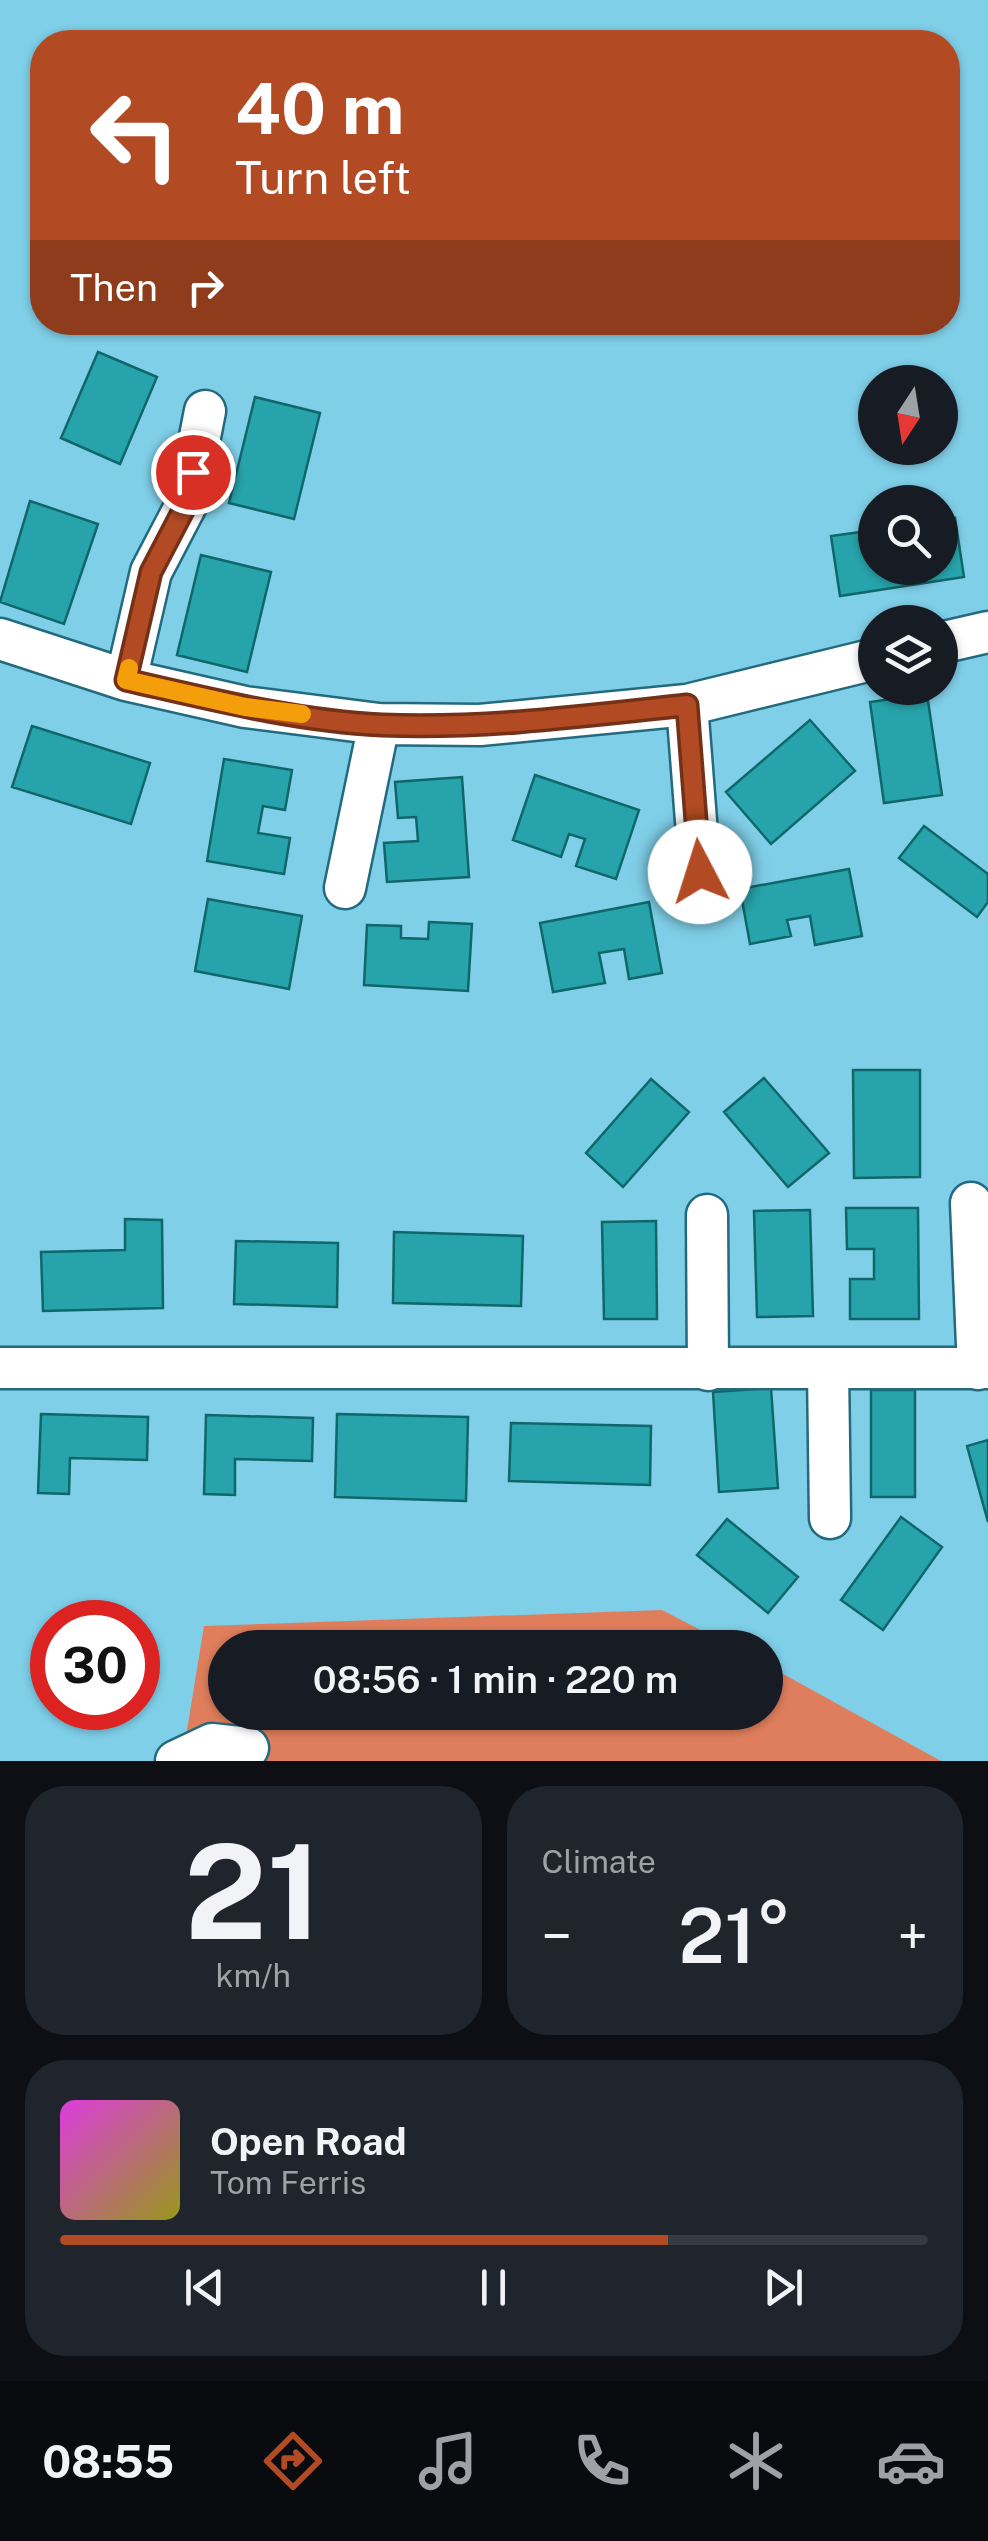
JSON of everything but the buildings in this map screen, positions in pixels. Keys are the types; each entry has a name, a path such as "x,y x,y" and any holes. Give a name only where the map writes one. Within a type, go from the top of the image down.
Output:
{"street":[{"path":"126,680 151,572 187,503 205,411"},
{"path":"958,640 988,632"},
{"path":"0,639 126,680 245,707 379,724 480,726 687,705 858,663"},
{"path":"687,705 700,872"},
{"path":"345,888 379,724"},
{"path":"0,1368 983,1368 971,1203"},
{"path":"708,1215 708,1370"},
{"path":"828,1369 830,1518"},
{"path":"176,1761 212,1744 248,1748"}],"shaded area":[{"path":"0,0 988,0 988,1761 0,1761"},
{"path":"662,1610 700,1630 208,1630 208,1730 783,1730 783,1674 941,1761 182,1761 204,1626"}],"slow traffic":[{"path":"129,668 126,680 245,707 302,714"}],"route":[{"path":"193,472 187,503 151,572 126,680 245,707 379,724 480,726 687,705 700,872"}]}
